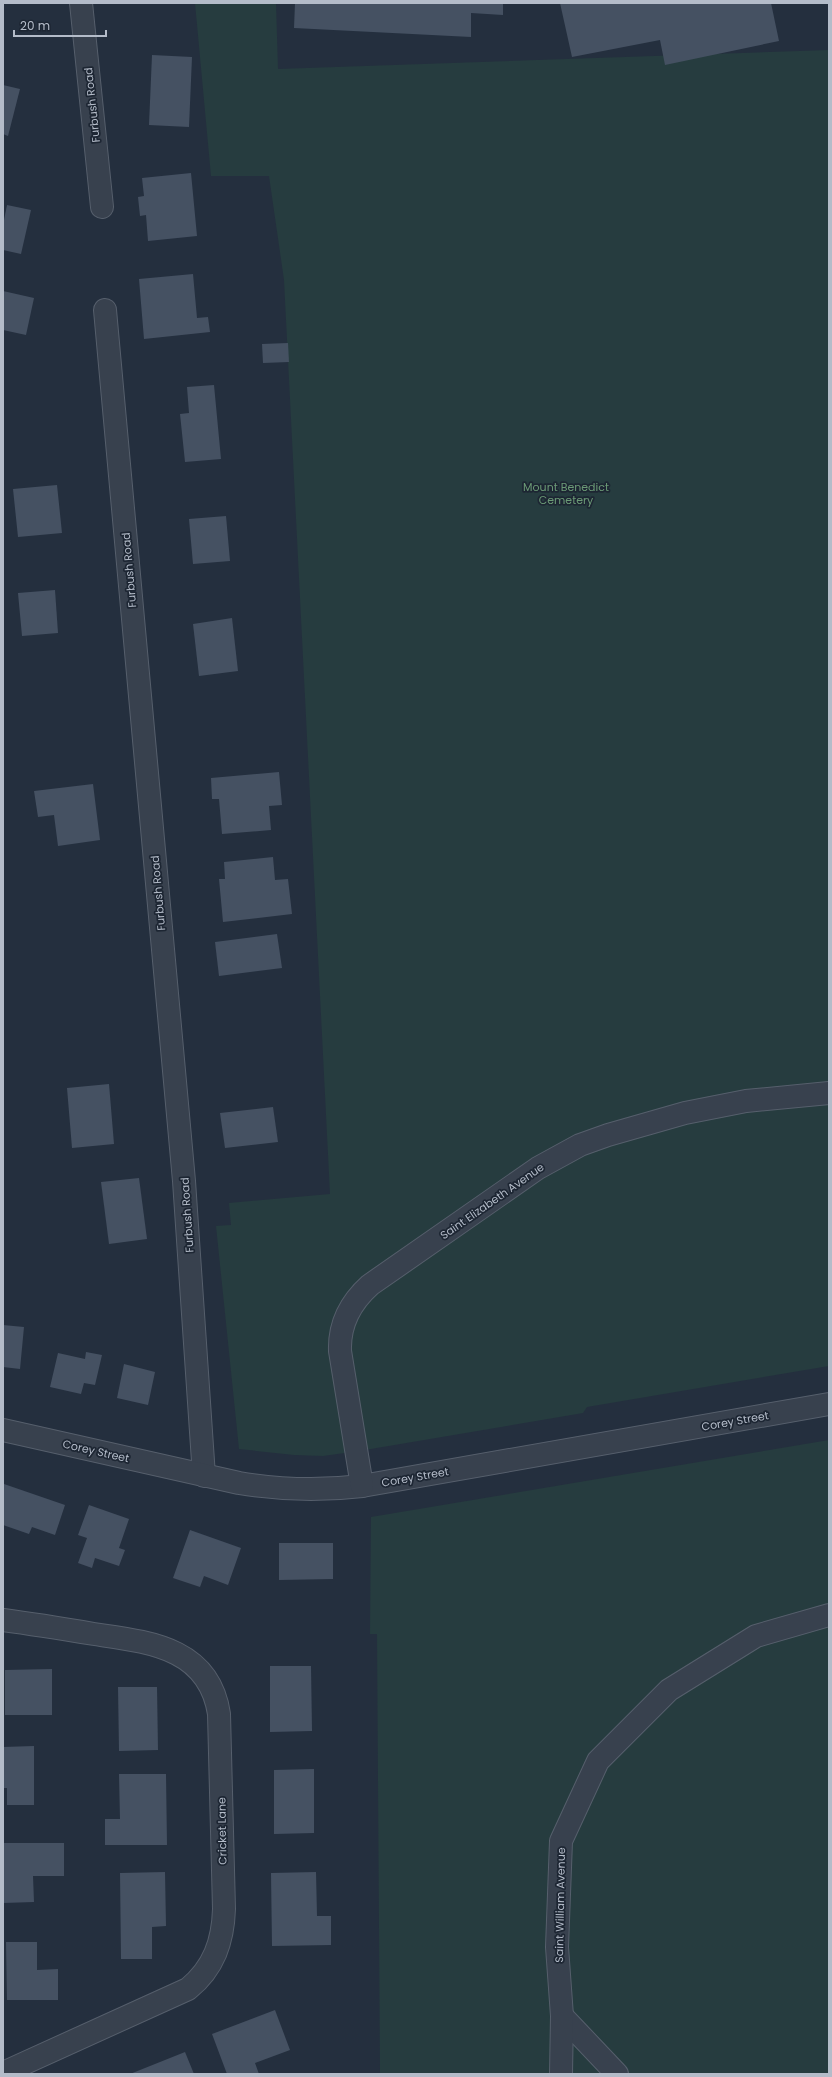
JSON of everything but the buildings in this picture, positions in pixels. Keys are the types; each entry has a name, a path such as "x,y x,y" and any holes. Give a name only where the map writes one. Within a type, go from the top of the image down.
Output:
{"street":[{"name":"Furbush Road","path":"81,3 102,207"},
{"name":"Furbush Road","path":"105,310 184,1181 204,1476"},
{"name":"Saint Elizabeth Avenue","path":"362,1486 340,1351 340,1338 342,1324 350,1309 359,1295 370,1285 538,1168 580,1145 608,1135 685,1113 746,1101 829,1093"},
{"name":"Corey Street","path":"3,1430 204,1476 265,1488 335,1489 362,1486 829,1404"},
{"name":"Saint William Avenue","path":"561,2074 562,2016 557,1946 561,1841 598,1761 669,1690 756,1636 829,1615"},
{"name":"Cricket Lane","path":"3,1620 158,1645 187,1659 204,1676 215,1696 219,1714 224,1909 222,1933 214,1956 204,1974 188,1989 3,2072"},
{"path":"562,2016 617,2074"}],"green space":[{"name":"Mount Benedict Cemetery","path":"195,3 276,3 278,69 829,50 829,1366 587,1407 583,1413 359,1451 323,1456 294,1455 239,1449 216,1226 231,1225 229,1203 330,1194 284,280 269,176 211,176"},
{"path":"829,1440 829,2074 380,2074 377,1634 370,1634 371,1517"}]}
